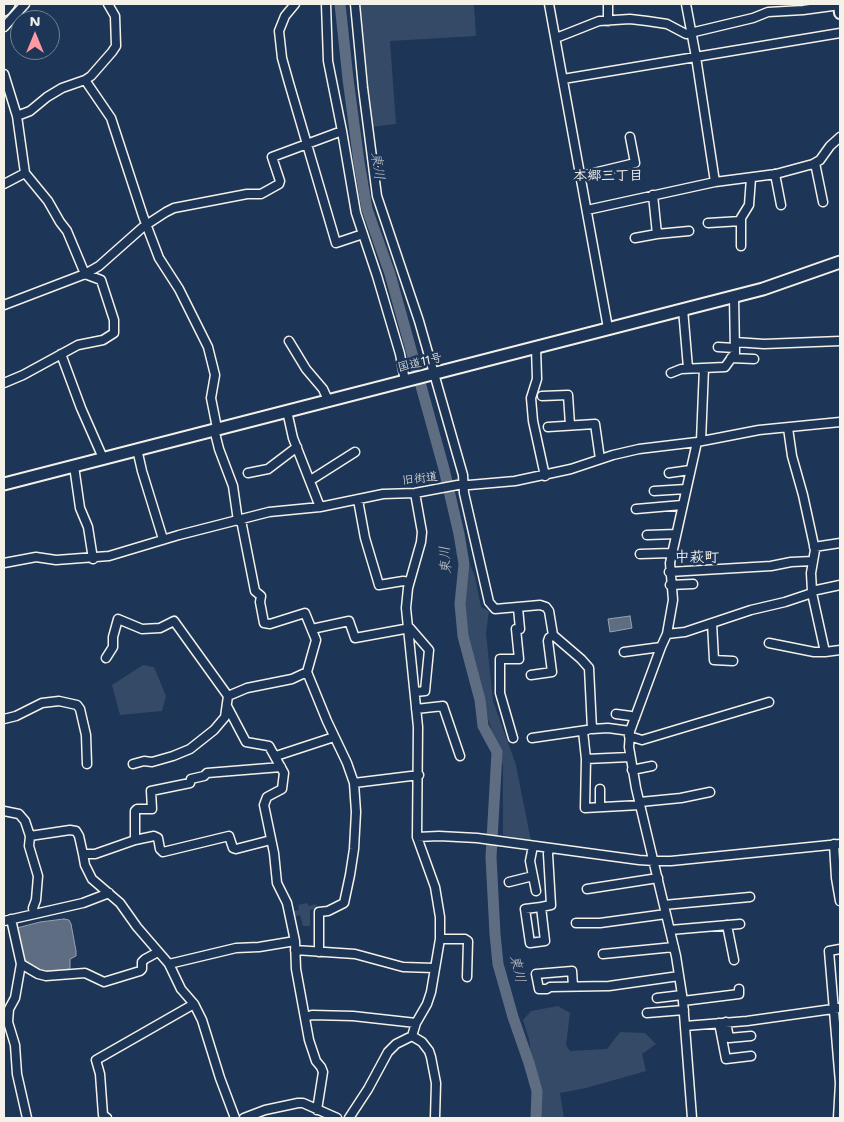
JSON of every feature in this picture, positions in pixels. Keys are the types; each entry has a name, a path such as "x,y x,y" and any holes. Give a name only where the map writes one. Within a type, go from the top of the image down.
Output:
{"highway":[{"path":"4,10 9,4"},
{"name":"国道11号","path":"4,484 734,296 780,283 840,262"}],"street":[{"path":"4,27 25,4"},
{"path":"17,116 30,111 62,88 91,76 116,46 115,16 108,4"},
{"path":"296,4 281,24 279,31 279,42 289,83 336,243 363,234"},
{"path":"326,4 328,61 356,213 407,380"},
{"path":"355,4 363,88 377,196 419,321 431,374 463,475 461,484 489,602 495,609 540,605 546,607 549,611 553,635 589,668 592,729"},
{"path":"549,4 608,328"},
{"path":"608,4 608,20"},
{"path":"686,4 715,182"},
{"path":"556,38 589,24 608,20 630,19 667,24 686,34 753,18 768,12 840,7"},
{"path":"563,79 840,33"},
{"path":"4,74 17,116 24,173 48,201 67,231 85,274 101,280 114,320 114,333 103,340 78,345 23,375 4,383"},
{"path":"85,80 111,118 159,258 179,290 208,347 215,376 211,398 219,448 233,486 255,591 261,596 264,623 270,624 305,613 316,640 307,672 347,763 354,783 356,812 354,849 344,903 328,911 319,912 319,952"},
{"path":"4,305 85,274 99,266 147,224 174,208 247,194 261,194 279,184 280,181 272,157 342,131"},
{"path":"581,176 636,163 630,137"},
{"path":"587,210 715,182 775,174 815,163 820,160 830,146 840,137"},
{"path":"815,163 823,202"},
{"path":"4,184 24,173"},
{"path":"775,174 781,205"},
{"path":"741,246 741,218 749,205 751,178"},
{"path":"653,195 657,234"},
{"path":"708,224 741,221"},
{"path":"635,238 689,230"},
{"path":"671,373 688,368 725,367 734,353 734,296"},
{"path":"684,309 688,368"},
{"path":"289,341 306,369 323,389 328,400"},
{"path":"718,347 840,341"},
{"path":"536,347 537,379 531,398 533,421 545,476"},
{"path":"61,354 81,408 103,458"},
{"path":"731,358 754,359"},
{"path":"692,1118 683,998 674,947 632,770 629,734 667,634 673,600 669,572 671,553 690,470 699,441 704,368"},
{"path":"542,396 568,395 570,425"},
{"path":"287,411 297,448 320,507"},
{"name":"旧街道","path":"4,562 36,557 56,560 110,556 268,512 320,507 383,494 415,493 461,484 493,483 545,476 638,448 840,422"},
{"path":"548,427 595,424 600,459"},
{"path":"788,428 792,456 801,486 814,547 814,562 810,573 812,592 826,652"},
{"path":"248,473 268,469 297,448"},
{"path":"136,449 163,540"},
{"path":"310,479 356,452"},
{"path":"74,466 80,508 88,527 93,558"},
{"path":"669,473 690,470"},
{"path":"654,491 686,489"},
{"path":"349,1118 368,1089 388,1052 396,1044 412,1036 431,992 440,939 440,917 435,887 417,837 416,709 406,608 409,582 421,542 422,532 415,493"},
{"path":"358,500 365,538 379,585 403,581 409,582"},
{"path":"636,509 682,505"},
{"path":"647,535 676,534"},
{"path":"814,547 840,543"},
{"path":"640,554 671,553"},
{"path":"669,572 771,566 791,562 814,562"},
{"path":"670,584 693,584"},
{"path":"667,634 685,632 840,585"},
{"path":"513,738 500,693 500,659 519,658 516,630 520,629 518,608"},
{"path":"106,658 113,647 113,637 118,619 142,630 160,628 174,621 228,696 225,717 214,730 190,749 166,758 133,764"},
{"path":"312,629 349,621 355,638 410,628 429,650 425,691 415,692"},
{"path":"712,623 714,660 733,661"},
{"path":"532,675 552,672 548,641 553,635"},
{"path":"769,642 814,652 840,650"},
{"path":"624,652 661,647"},
{"path":"228,696 247,688 292,679 307,672"},
{"path":"4,718 16,716 42,703 59,702 77,705 80,709 86,735 87,764"},
{"path":"532,738 608,728 642,740 770,702"},
{"path":"227,706 246,742 269,746 284,772 282,789 267,797 264,804 277,882 287,903 295,941 296,969 309,1040 316,1061 323,1072 318,1110"},
{"path":"416,709 443,706 460,756"},
{"path":"616,714 635,718"},
{"path":"583,731 586,759 585,808 640,804 710,792"},
{"path":"276,756 334,737"},
{"path":"586,759 630,758"},
{"path":"135,840 135,811 152,809 151,791 190,783 191,779 204,776 207,773 281,766"},
{"path":"632,770 652,766"},
{"path":"354,783 418,775"},
{"path":"600,789 600,807"},
{"path":"4,811 19,814 25,821 30,836 29,846 38,876 36,900 33,908 34,914"},
{"path":"30,836 70,830 76,832 79,836 85,865 92,879 120,903 137,928 169,964 181,989 194,1004 202,1020 220,1078 236,1118"},
{"path":"83,854 95,854 135,840 154,836 158,838 160,849 163,852 229,836 233,848 236,850 271,840"},
{"path":"417,837 477,838 654,861 681,860 837,844 836,878 840,901"},
{"path":"532,846 530,861 536,890"},
{"path":"541,907 545,941 530,944 525,909 551,905 549,848"},
{"path":"509,882 533,876"},
{"path":"587,889 658,878"},
{"path":"28,1118 17,1074 15,1045 8,1022 9,1009 15,998 21,964 7,920 83,904 110,893"},
{"path":"664,904 750,896"},
{"path":"576,923 600,923 666,914"},
{"path":"670,930 740,924"},
{"path":"727,925 734,960"},
{"path":"440,939 465,939 468,941 467,977"},
{"path":"169,964 236,948 259,948 295,941"},
{"path":"603,954 674,947"},
{"path":"295,950 355,954 403,967 434,968"},
{"path":"838,1118 840,1083 837,1008 829,951 840,950"},
{"path":"21,964 38,974 46,976 85,972 104,982 140,971 142,969 142,962 158,952"},
{"path":"573,986 572,971 536,974 539,989 573,986 609,986 679,976"},
{"path":"657,998 739,994 739,990"},
{"path":"107,1118 103,1114 100,1074 96,1060 194,1004"},
{"path":"685,1026 837,1008"},
{"path":"647,1013 684,1010"},
{"path":"305,1017 353,1016 416,1023"},
{"path":"723,1023 729,1038 751,1036"},
{"path":"723,1023 726,1059 751,1056"},
{"path":"412,1036 422,1042 431,1056 436,1083 435,1118"},
{"path":"244,1118 265,1110 298,1103 303,1103 338,1118"}],"shaded area":[{"path":"357,4 474,4 476,36 390,41 396,124 371,127"},
{"path":"470,565 475,577 481,607 489,611 486,633 493,701 516,765 531,841 503,835 503,765 477,685 467,635 464,605"},
{"path":"630,616 632,628 610,632 608,619"},
{"path":"143,665 154,667 166,696 162,711 120,715 112,685"},
{"path":"308,903 308,906 316,904 317,908 310,910 310,926 303,926 300,915 292,917 290,912 299,910 298,905"},
{"path":"69,920 71,924 76,956 70,959 70,968 65,971 39,970 23,957 17,928 40,922"},
{"path":"558,1006 570,1013 566,1045 570,1051 607,1049 620,1032 645,1033 656,1044 642,1054 646,1071 586,1088 560,1093 564,1118 539,1118 529,1039 523,1020 531,1011"}],"waterway":[{"name":"東川","path":"340,4 348,79 367,209 390,274 444,469 459,534 464,564 460,604 463,636 480,700 483,726 497,752 491,857 498,964 537,1091 536,1118"}],"district":[{"name":"本郷三丁目","path":"608,176"},
{"name":"中萩町","path":"697,558"}]}
